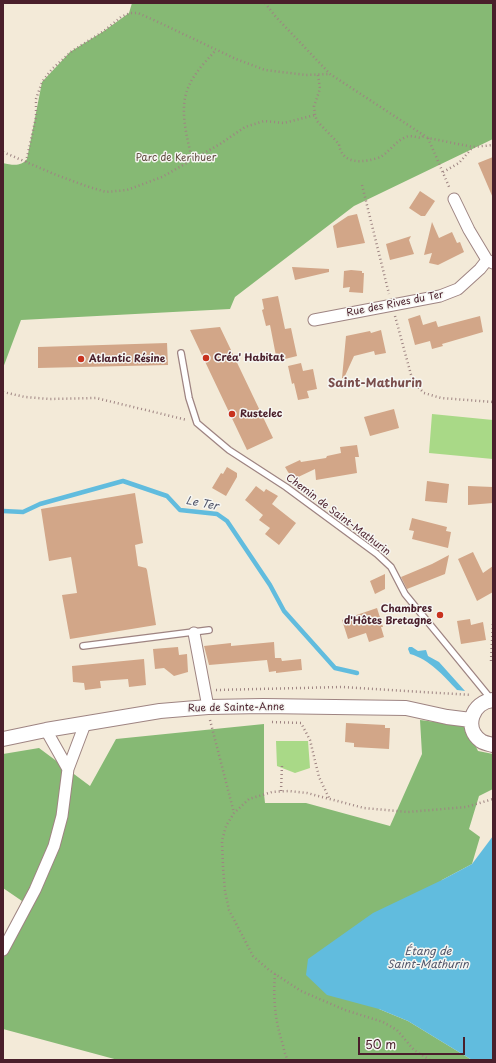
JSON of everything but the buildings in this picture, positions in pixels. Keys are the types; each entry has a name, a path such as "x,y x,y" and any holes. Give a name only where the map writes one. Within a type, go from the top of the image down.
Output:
{"street":[{"name":"Rue des Rives du Ter","path":"314,320 440,296 458,289 490,262 469,230 454,199"},
{"path":"194,632 208,707"},
{"path":"490,697 478,706 473,713 471,720 473,731 477,737 482,742 493,745"},
{"name":"Rue de Sainte-Anne","path":"3,739 46,730 160,711 208,707 263,706 406,708 447,717 471,720"},
{"path":"3,950 36,890 54,846 62,816 68,769 85,724"},
{"path":"46,730 68,769"}],"lane":[{"path":"181,353 189,398 197,423"},
{"name":"Chemin de Saint-Mathurin","path":"197,423 229,450 286,487 377,554 391,567 405,594 490,697"},
{"path":"82,646 209,630"}],"path":[{"path":"265,3 276,18 330,74 425,135 428,138 445,176"},
{"path":"26,162 36,117 36,99 42,82 52,69 72,51 104,31 121,17 130,13 138,13 236,59 266,70 306,75 330,74"},
{"path":"192,159 186,129 185,106 188,88 201,66 216,50"},
{"path":"318,74 320,89 314,106 317,120 339,144 339,149 346,157 354,162 381,157 398,140 408,136 421,138 425,135"},
{"path":"3,152 86,186 106,192 127,190 162,177 220,144 245,127 264,121 284,123 315,115"},
{"path":"428,138 472,147 493,145"},
{"path":"443,172 459,162 472,147"},
{"path":"362,185 413,382 424,393 441,398 493,402"},
{"path":"3,392 25,398 96,398 197,423"},
{"path":"491,661 493,622"},
{"path":"206,691 228,689 342,687 490,697"},
{"path":"208,707 210,722 234,813"},
{"path":"268,721 301,724 310,740 319,777 330,800"},
{"path":"210,722 218,722"},
{"path":"281,791 282,765"},
{"path":"430,1060 414,1050 397,1030 383,1022 345,1010 301,991 275,974 253,956 229,910 224,875 222,841 226,826 234,813 249,799 264,794 281,791 307,793 364,808 408,812 466,807 493,799"},
{"path":"275,974 275,1013 279,1035 288,1060"}],"green space":[{"name":"Parc de Kerihuer","path":"132,3 493,3 493,139 354,206 235,297 230,309 21,320 3,368 3,163 13,165 19,164 25,162 27,159 42,82 70,52 104,31 129,13"},
{"path":"432,414 493,420 493,459 429,453"},
{"path":"420,720 466,726 478,751 493,754 493,789 479,796 469,829 480,837 472,864 442,880 379,1009 408,1021 472,1060 118,1060 3,1029 3,943 22,901 3,888 3,754 39,748 90,786 116,739 264,724 265,803 306,803 390,826 422,754"},
{"path":"276,741 308,741 310,768 295,773 277,766"}],"water":[{"path":"409,647 412,647 418,651 426,650 428,656 439,662 465,691 457,690 430,664 417,656 410,654 408,649"},
{"name":"Étang de Saint-Mathurin","path":"493,836 493,1060 472,1060 408,1021 379,1009 327,995 306,975 308,959 373,913 472,864"}],"waterway":[{"name":"Le Ter","path":"3,511 23,512 40,504 123,481 167,496 180,510 217,514 227,521 270,585 284,611 335,668 357,673"}],"place":[{"name":"Créa' Habitat","path":"206,358"},
{"name":"Atlantic Résine","path":"81,359"},
{"name":"Rustelec","path":"232,414"},
{"name":"Chambres d'Hôtes Bretagne","path":"440,615"}],"district":[{"name":"Saint-Mathurin","path":"375,384"}]}
